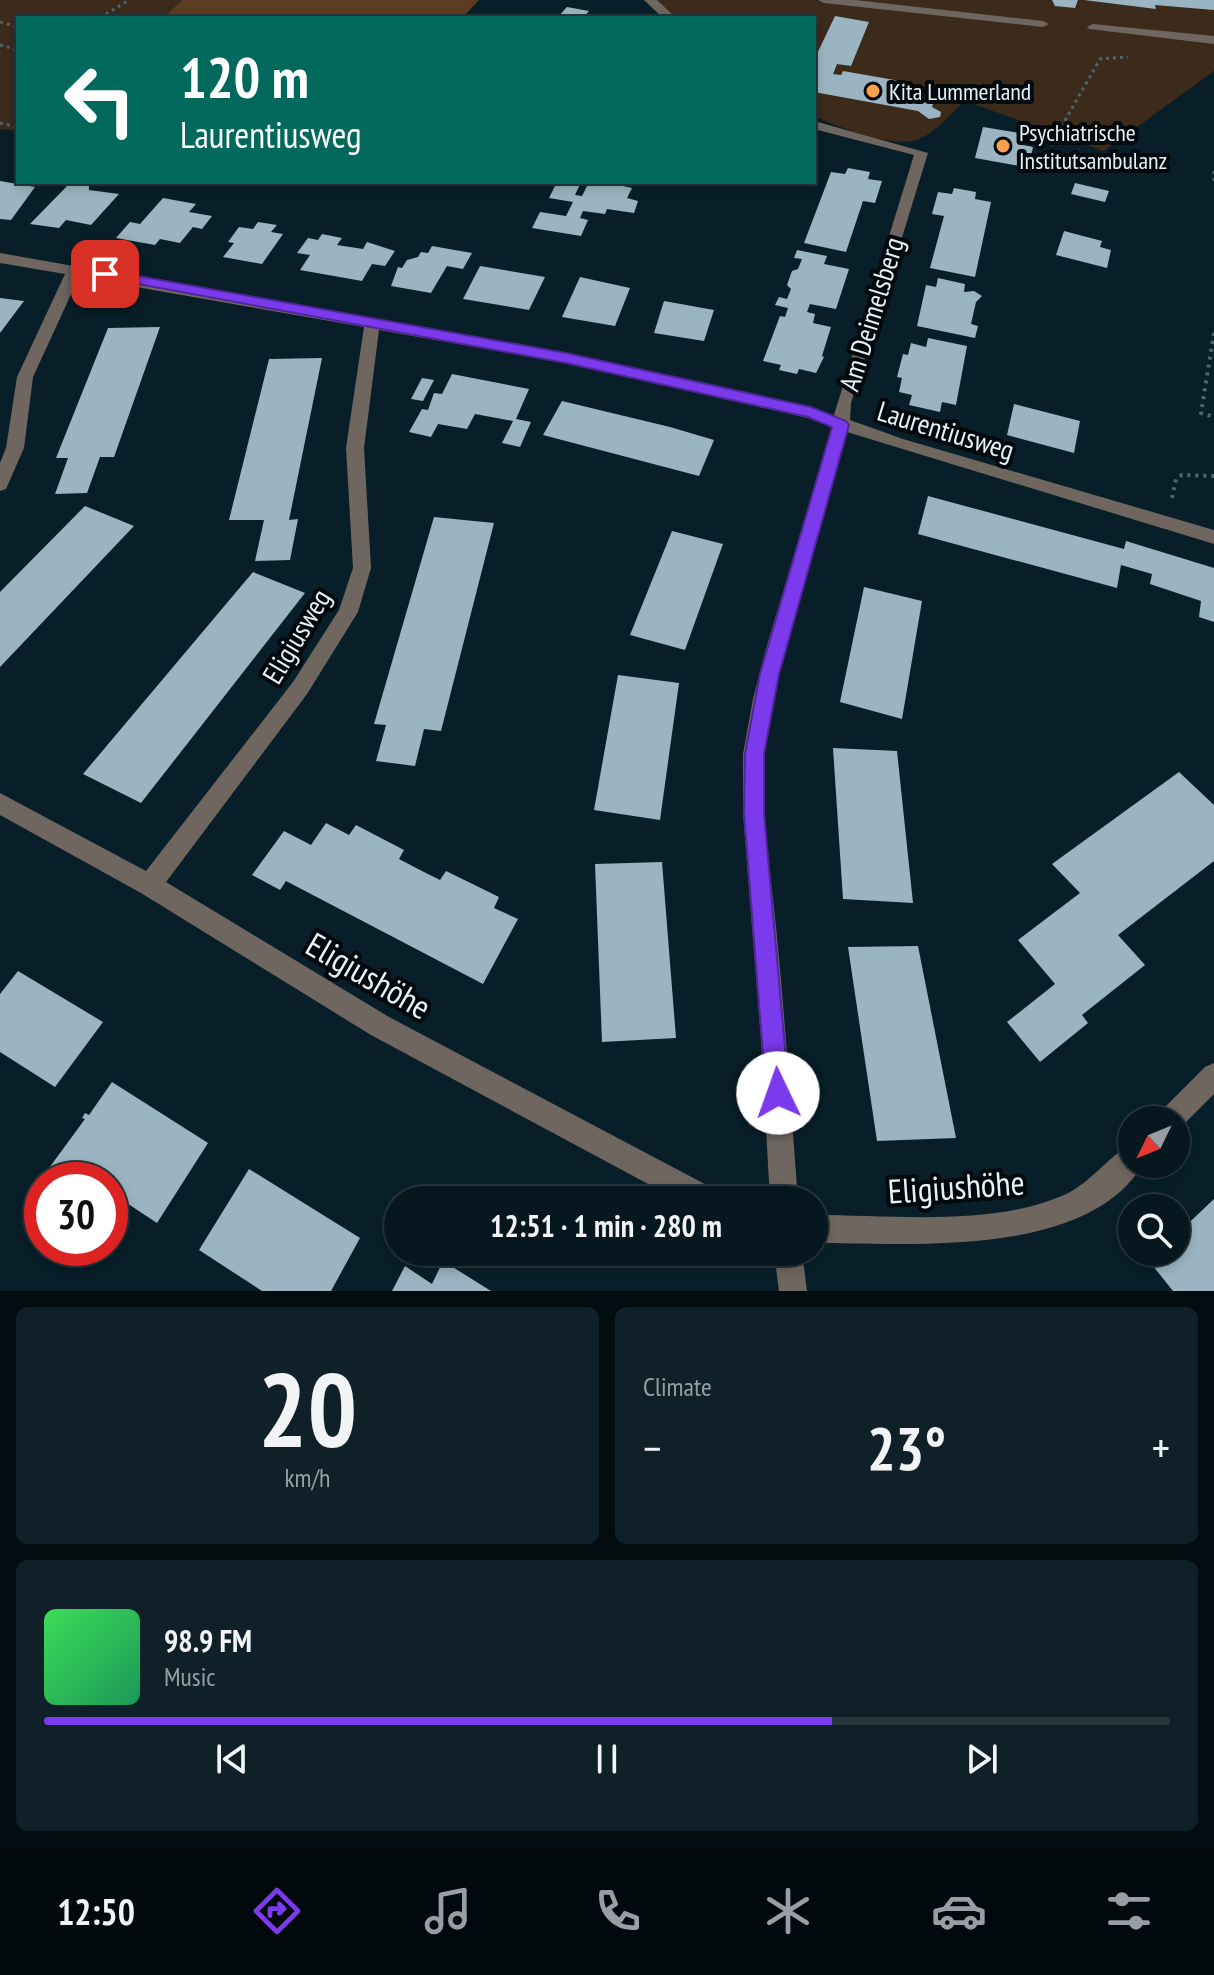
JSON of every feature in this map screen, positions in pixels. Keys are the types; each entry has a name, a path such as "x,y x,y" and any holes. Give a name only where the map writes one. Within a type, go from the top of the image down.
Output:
{"street":[{"path":"650,0 668,16"},
{"path":"824,0 1043,24"},
{"path":"1093,27 1214,40"},
{"name":"Am Deimelsberg","path":"783,1186 754,813 754,754 773,662 841,425 843,403 921,153 816,126"},
{"name":"Laurentiusweg","path":"0,258 566,358 811,413 841,425 1214,537"},
{"path":"0,484 15,448 25,377 75,269"},
{"name":"Eligiusweg","path":"149,885 300,688 348,612 362,568 355,448 372,323"},
{"name":"Eligiushöhe","path":"0,803 149,885 380,1026 680,1186"},
{"path":"1184,1106 1214,1076"},
{"name":"Eligiushöhe","path":"828,1229 984,1227 1025,1221 1097,1192 1118,1172"},
{"path":"790,1266 793,1291"}],"path":[{"path":"103,16 129,0"},
{"path":"1051,145 1100,59 1137,56"},
{"path":"1214,171 1214,185"},
{"path":"1214,333 1201,413 1214,417"},
{"path":"1171,524 1172,492 1176,479 1182,475 1214,476"}],"shaded area":[{"path":"0,0 182,0 165,16 16,16 16,131 0,129"},
{"path":"182,0 479,0 464,16 165,16"},
{"path":"653,0 1214,0 1214,71 1104,151 965,101 923,137 905,142 893,141 850,131 816,117 816,16 670,16"}],"building":[{"path":"1052,0 1078,0 1075,8 1055,6"},
{"path":"1084,0 1214,0 1214,10 1155,5 1156,9"},
{"path":"567,7 589,11 585,16 559,16"},
{"path":"835,16 869,22 851,66 837,64 833,74 841,75 843,71 906,82 904,86 937,92 932,107 941,112 940,117 929,119 918,111 816,92 816,56"},
{"name":"Psychiatrische Institutsambulanz","path":"983,127 1025,134 1023,145 1033,147 1031,156 1021,155 1019,166 975,158"},
{"path":"848,168 870,172 868,179 882,181 875,203 863,201 846,252 804,243 831,172 845,174"},
{"path":"0,181 35,187 11,220 0,219"},
{"path":"1075,183 1109,191 1105,202 1071,194"},
{"path":"89,184 89,190 119,194 91,225 66,220 59,228 30,224 67,186"},
{"path":"556,184 580,184 575,195 582,196 588,184 614,184 632,188 627,198 638,201 634,213 607,209 605,214 583,211 580,218 588,220 581,236 532,228 540,212 566,216 573,202 549,198"},
{"path":"954,188 976,192 975,199 991,202 975,277 930,268 944,216 932,214 938,192 952,194"},
{"path":"163,198 196,204 189,212 212,216 202,229 193,227 180,243 160,239 155,245 116,238 130,222 140,224"},
{"path":"258,222 277,225 271,232 283,234 262,264 223,257 234,243 228,242 239,227 253,229"},
{"path":"1064,231 1102,241 1100,247 1111,250 1107,268 1056,255"},
{"path":"322,234 342,238 337,245 363,249 367,242 395,251 385,266 372,264 362,281 300,270 310,255 297,253 308,238 318,240"},
{"path":"432,246 472,253 463,269 447,266 431,293 391,286 398,267 402,268 407,260 418,257 421,252 428,253"},
{"path":"797,250 827,256 824,264 849,269 836,309 810,304 807,312 815,314 813,323 831,327 824,357 816,373 799,369 797,374 779,370 781,365 763,361 780,316 785,317 788,308 775,305 779,297 787,299 791,289 787,285 792,271 798,269 802,259 794,258"},
{"path":"480,266 545,277 529,310 463,299"},
{"path":"580,277 630,288 615,326 562,317"},
{"path":"938,278 965,284 964,292 974,291 982,296 976,302 971,324 978,326 975,338 917,326 926,285 936,287"},
{"path":"0,298 24,301 0,333"},
{"path":"664,301 714,310 704,341 654,333"},
{"path":"160,327 114,457 100,457 87,493 55,494 68,458 56,458 108,328"},
{"path":"928,338 967,346 956,405 942,402 940,412 909,405 912,395 899,392 902,378 897,377 903,354 908,355 911,343 926,347"},
{"path":"322,358 289,520 298,519 290,560 255,561 264,520 229,520 269,359"},
{"path":"452,374 529,389 516,419 531,422 520,447 502,443 513,421 475,414 467,429 438,424 431,437 409,432 422,409 428,410 434,393 442,394"},
{"path":"422,378 434,380 423,401 411,399"},
{"path":"562,401 714,440 699,476 543,435"},
{"path":"1014,404 1080,421 1074,453 1007,435"},
{"path":"928,496 1124,549 1126,541 1214,568 1214,622 1199,617 1201,601 1150,584 1152,574 1121,565 1117,588 918,534"},
{"path":"85,506 134,526 0,667 0,592"},
{"path":"434,517 494,523 441,731 424,729 415,766 376,761 386,725 374,724"},
{"path":"672,531 723,544 685,650 630,635"},
{"path":"253,572 305,593 141,803 83,774"},
{"path":"864,587 922,601 902,719 840,702"},
{"path":"618,675 679,683 660,820 594,810"},
{"path":"833,748 897,751 913,903 843,899"},
{"path":"1179,772 1214,805 1214,861 1118,935 1145,965 1082,1015 1088,1023 1040,1062 1007,1022 1055,984 1018,940 1080,893 1052,864"},
{"path":"326,823 349,835 356,825 404,850 399,859 420,870 440,880 446,871 499,897 494,908 518,919 483,984 286,881 280,890 252,875 284,831 311,845"},
{"path":"662,862 676,1038 602,1042 595,864"},
{"path":"918,946 956,1138 877,1141 848,947"},
{"path":"18,971 103,1022 55,1087 0,1052 0,994"},
{"path":"112,1082 208,1143 157,1223 128,1204 128,1162 53,1162 85,1119 82,1118 85,1113 89,1115"},
{"path":"249,1169 360,1238 331,1291 262,1291 199,1250"},
{"path":"1214,1199 1214,1291 1173,1291 1153,1266 1190,1266 1190,1222"},
{"path":"405,1266 432,1284 441,1266 451,1266 491,1291 392,1291"}],"place":[{"name":"Kita Lummerland","path":"873,91"},
{"name":"Psychiatrische Institutsambulanz","path":"1003,146"}],"route":[{"path":"105,274 566,358 811,413 841,425 769,674 754,754 754,813 778,1093"}]}
